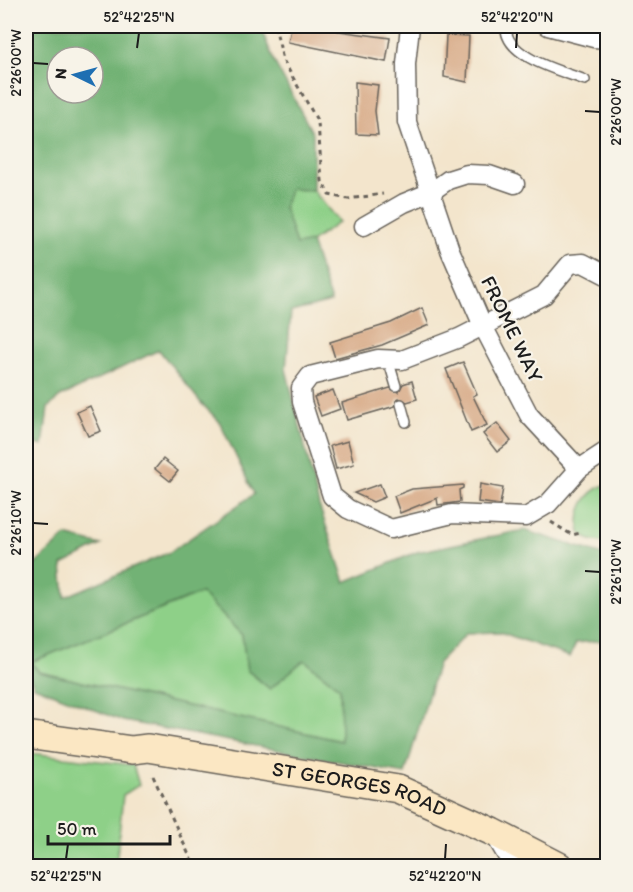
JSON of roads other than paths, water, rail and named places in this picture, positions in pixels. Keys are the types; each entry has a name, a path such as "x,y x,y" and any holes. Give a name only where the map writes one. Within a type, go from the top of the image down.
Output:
{"street":[{"name":"FROME WAY","path":"410,26 406,64 407,122 450,250 483,326 530,415 579,469"},
{"path":"548,26 594,38 608,39"},
{"path":"364,226 404,203 431,192 448,180 467,174 489,174 515,184"},
{"path":"608,276 583,263 570,264 548,293 483,326 402,360 378,359 310,376 301,388 302,402 332,496 348,509 390,529 452,513 526,517 538,510 579,469 608,450"},
{"name":"ST GEORGES ROAD","path":"26,718 135,741 148,748"},
{"name":"ST GEORGES ROAD","path":"26,735 132,750 148,748 398,789 493,832 549,864"},
{"path":"493,832 513,867"}],"lane":[{"path":"506,26 508,40 527,57 585,80"},
{"path":"388,359 396,386"},
{"path":"401,404 406,422"}]}
